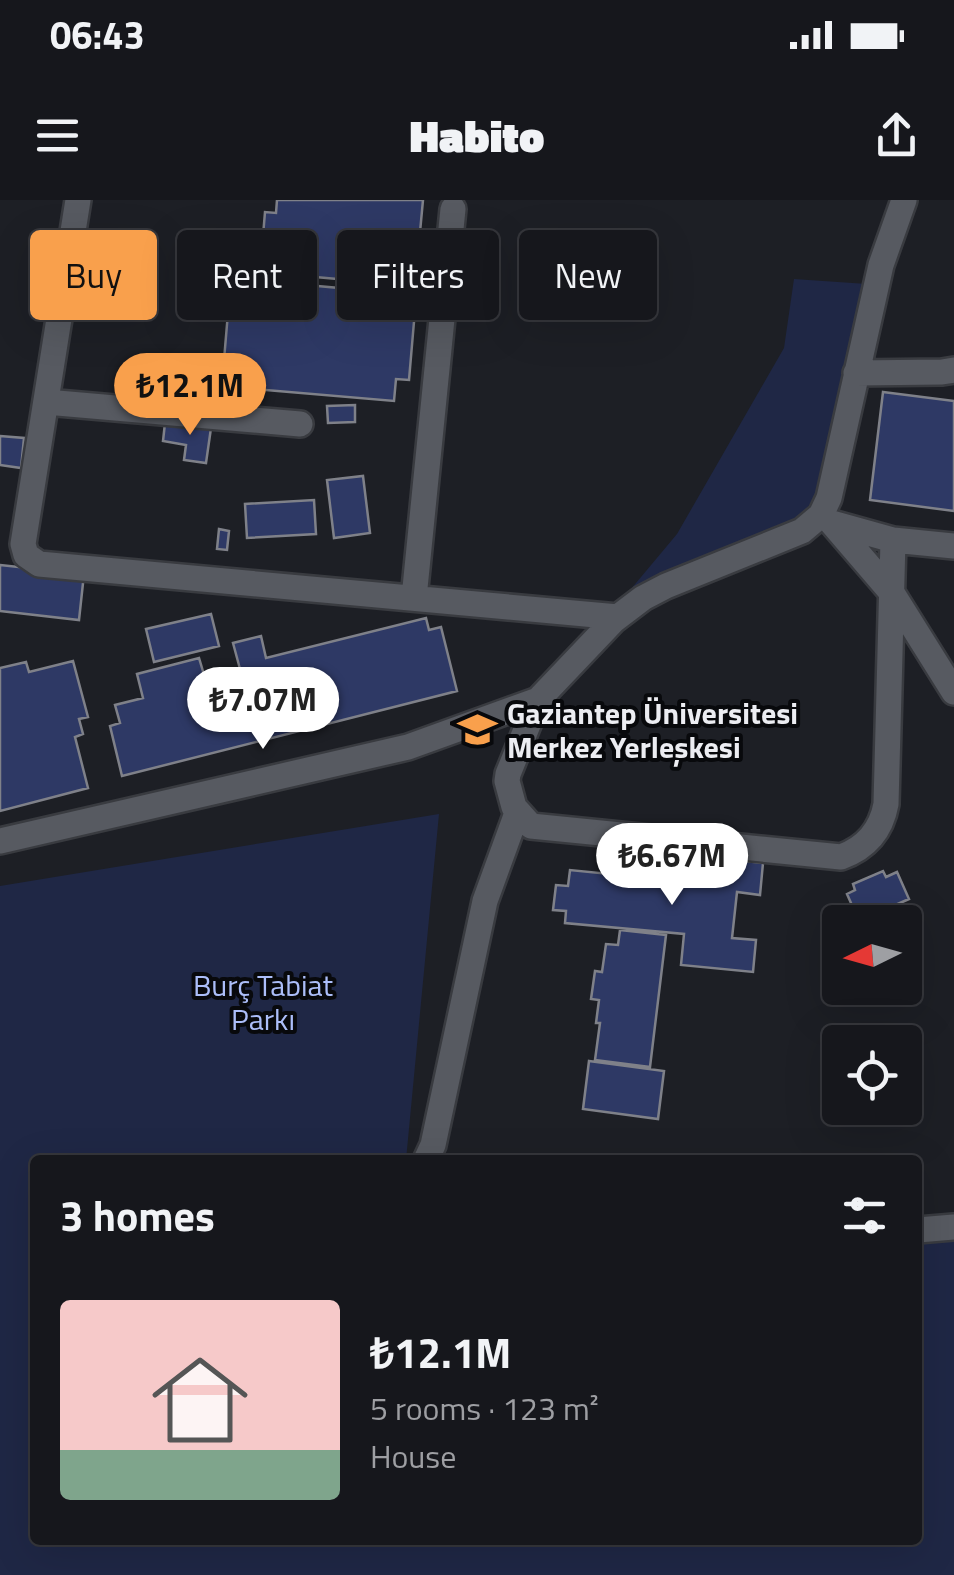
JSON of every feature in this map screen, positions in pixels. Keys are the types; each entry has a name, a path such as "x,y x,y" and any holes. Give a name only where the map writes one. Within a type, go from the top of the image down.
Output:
{"street":[{"path":"78,200 23,544 26,555 36,563 618,617"},
{"path":"825,521 881,265 904,200"},
{"path":"414,598 453,209"},
{"path":"856,373 954,370"},
{"path":"46,402 300,424"},
{"path":"825,521 892,594 954,692"},
{"path":"894,540 886,804 878,830 859,849 841,857 531,826 518,813 508,793 508,774 538,700 618,617 666,586 825,521 894,540 954,546"},
{"path":"0,842 408,747 538,700"},
{"path":"428,1155 485,901 518,813"},
{"path":"922,1230 954,1227"}],"green space":[{"path":"794,279 867,284 819,490 803,512 781,529 631,589 677,534 784,348"},
{"name":"Burç Tabiat Parkı","path":"439,814 406,1155 30,1155 30,1545 922,1545 922,1233 954,1229 954,1575 0,1575 0,886"}],"building":[{"path":"277,200 423,200 420,230 337,230 337,279 317,277 317,230 264,230 265,212 276,213"},
{"path":"317,286 337,288 337,320 414,320 409,380 396,379 394,401 232,387 235,361 224,360 227,320 317,320"},
{"path":"883,392 954,401 954,511 870,500"},
{"path":"355,405 355,422 328,423 327,406"},
{"path":"212,421 206,463 184,460 186,445 163,441 165,423"},
{"path":"0,436 24,438 21,468 0,465"},
{"path":"363,476 370,533 334,538 327,480"},
{"path":"314,500 316,534 247,538 245,504"},
{"path":"219,529 229,531 227,550 217,549"},
{"path":"0,565 84,574 79,620 0,611"},
{"path":"211,614 219,646 154,662 146,629"},
{"path":"426,618 429,630 441,627 457,691 122,776 110,726 120,723 115,705 143,698 137,674 199,658 205,678 240,669 233,643 261,636 266,658"},
{"path":"73,661 88,717 79,719 83,734 75,737 88,788 0,811 0,668 26,662 29,672"},
{"path":"692,855 763,863 760,895 737,892 732,938 756,940 753,972 681,965 684,934 565,923 566,911 553,910 556,885 568,886 570,870 689,882"},
{"path":"883,871 886,877 897,872 909,899 895,905 852,905 847,894 855,890 853,884"},
{"path":"620,930 666,935 650,1067 595,1060 600,1023 596,1023 599,1000 591,999 595,971 602,972 606,944 618,945"},
{"path":"589,1061 664,1071 658,1119 583,1109"}],"place":[{"name":"Gaziantep Üniversitesi Merkez Yerleşkesi","path":"477,730"}]}
